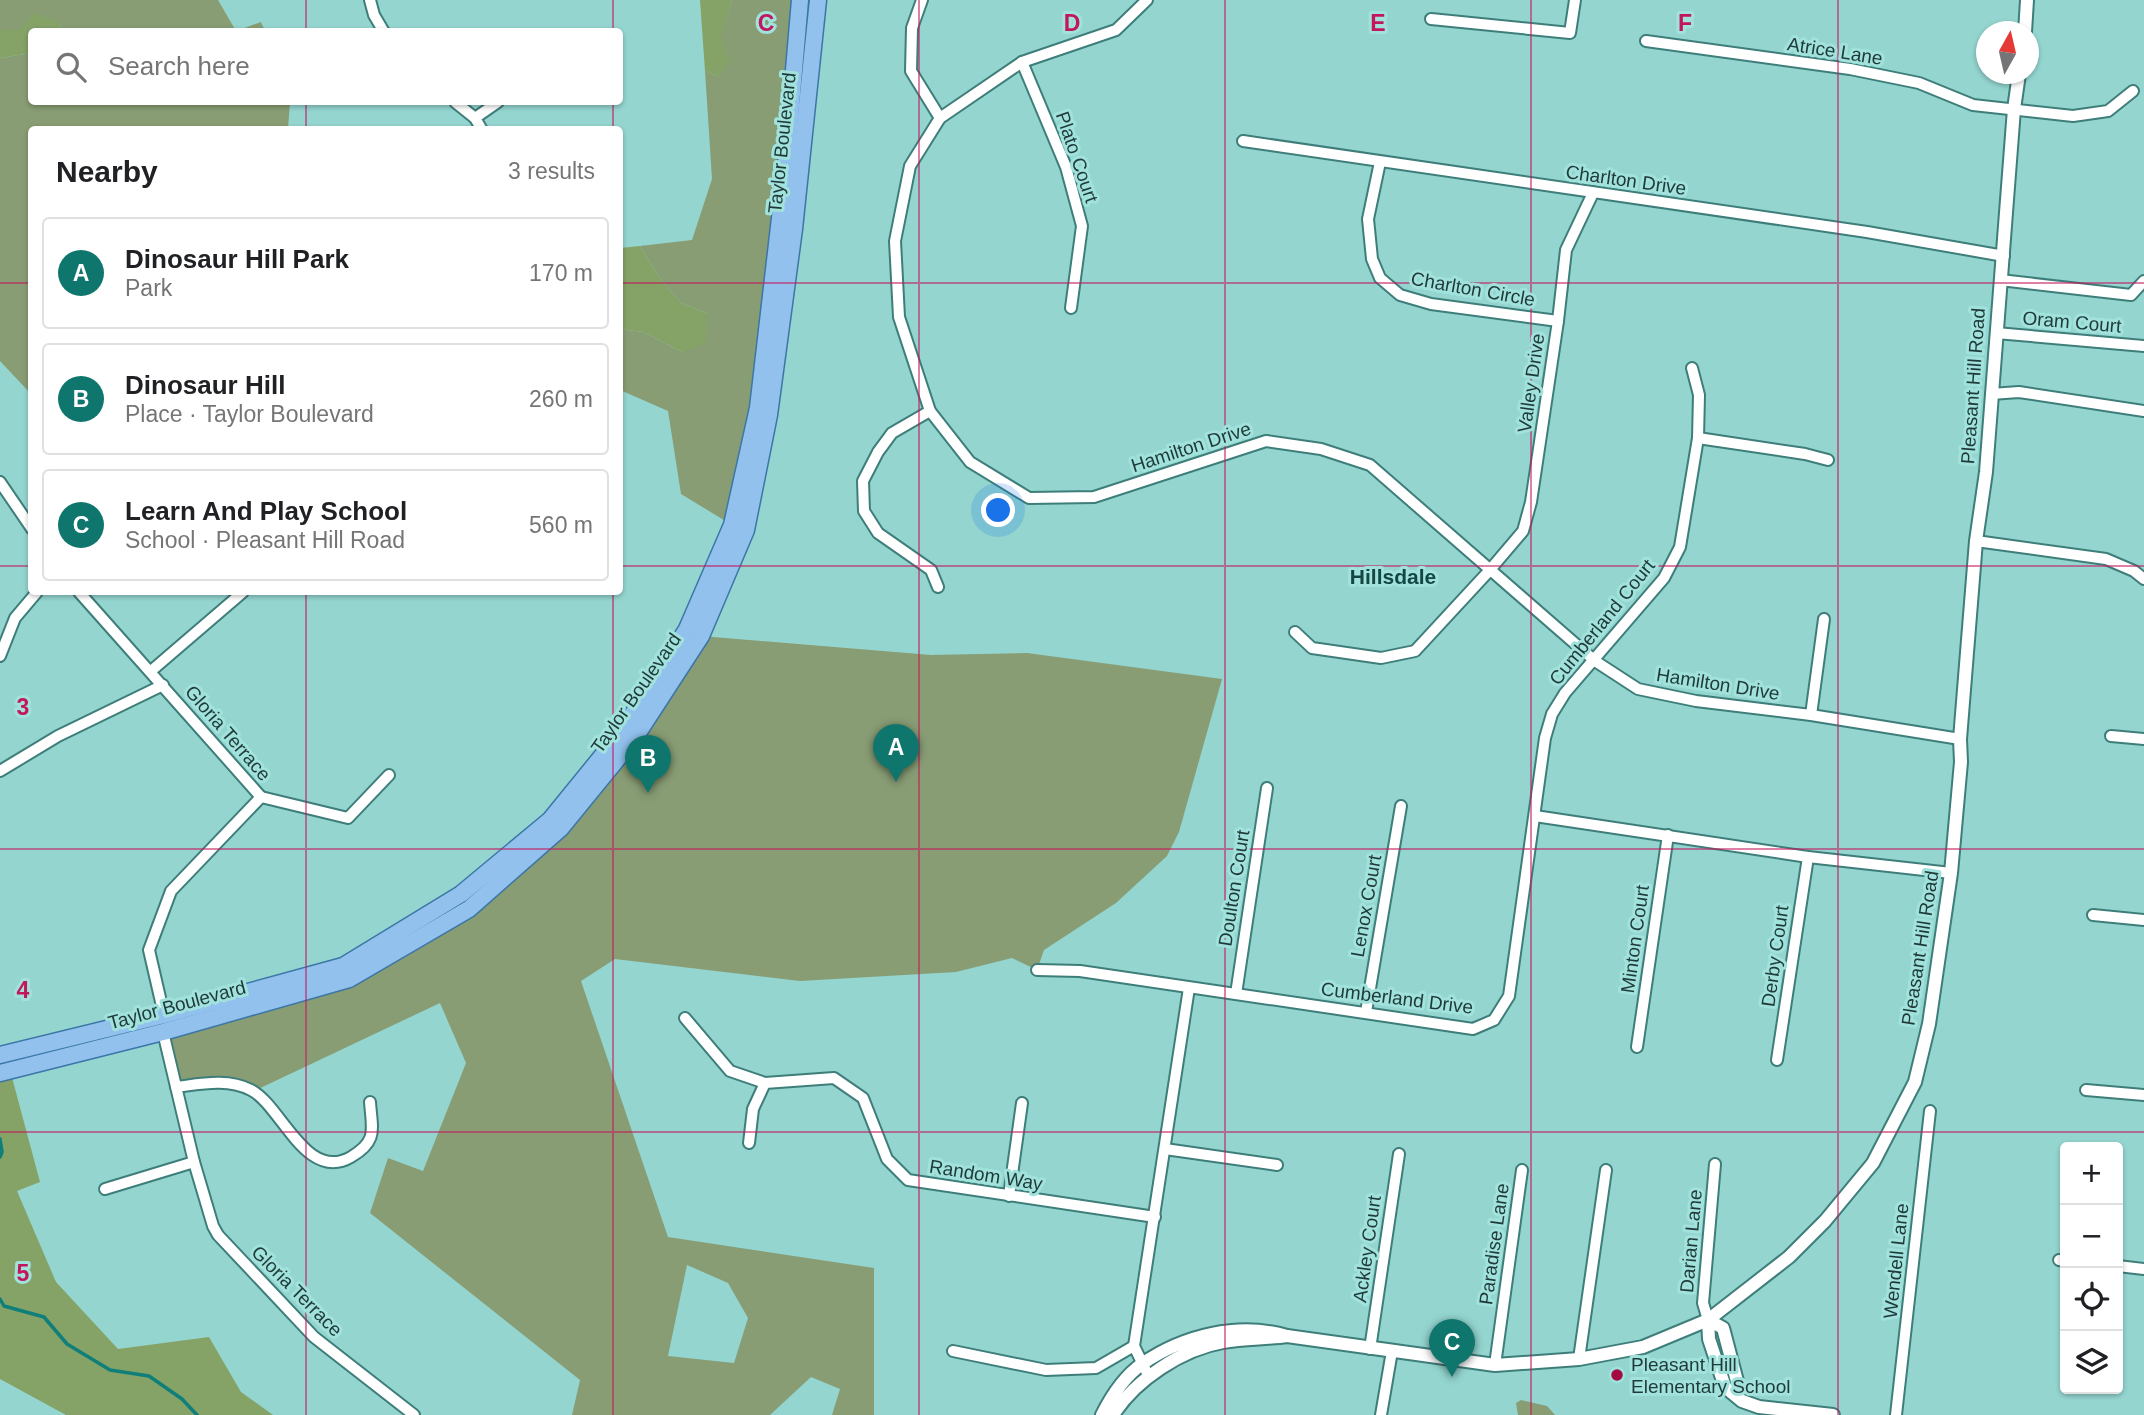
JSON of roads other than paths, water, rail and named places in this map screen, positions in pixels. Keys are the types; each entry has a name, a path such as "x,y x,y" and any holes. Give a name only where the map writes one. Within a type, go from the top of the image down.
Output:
{"main road":[{"name":"Taylor Boulevard","path":"0,1055 164,1015 343,966 461,894 550,820 620,734 687,629 732,525 758,408 785,175 800,0"},
{"name":"Taylor Boulevard","path":"0,1073 163,1032 349,979 469,909 561,828 636,736 701,636 746,530 769,415 794,229 818,0"}],"street":[{"path":"370,0 382,28"},
{"path":"922,0 912,28 911,71 940,118"},
{"name":"Hamilton Drive","path":"1147,0 1116,30 1022,62 940,118 910,166 895,241 899,317 930,411 970,462 1030,498 1094,497 1266,441 1321,449 1370,465 1595,661 1639,689 1696,701 1811,715 1960,739"},
{"path":"1431,19 1570,33 1575,0"},
{"path":"2026,21 2027,0"},
{"name":"Atrice Lane","path":"1646,41 1850,69 1919,83 1973,105 2073,116 2108,111 2133,91"},
{"name":"Plato Court","path":"1022,62 1066,167 1082,226 1071,308"},
{"name":"Pleasant Hill Road","path":"1102,1415 1116,1390 1141,1364 1184,1342 1215,1332 1268,1330 1287,1336 1370,1349 1495,1364 1579,1359 1643,1347 1708,1320 1789,1256 1825,1221 1873,1163 1915,1082 1929,1024 1951,873 1976,541 1986,472 2018,84"},
{"path":"459,105 475,118 480,126"},
{"path":"475,118 494,105"},
{"name":"Charlton Drive","path":"1243,141 1867,232 2004,256"},
{"name":"Charlton Circle","path":"1380,162 1368,219 1372,260 1380,278 1400,295 1431,304 1558,321"},
{"name":"Valley Drive","path":"1295,632 1312,648 1381,658 1415,651 1522,531 1531,502 1566,250 1593,193"},
{"path":"2000,280 2131,295 2144,281"},
{"name":"Oram Court","path":"1996,333 2144,346"},
{"name":"Cumberland Court","path":"1535,816 1545,738 1552,714 1566,693 1664,578 1680,547 1698,438 1699,394 1692,368"},
{"path":"1992,394 2019,392 2144,411"},
{"path":"930,411 892,433 878,452 863,481 864,511 878,533 931,570 938,587"},
{"path":"1698,438 1828,460"},
{"path":"0,482 28,523"},
{"path":"1976,541 2106,559 2134,571 2144,579"},
{"path":"0,656 15,618 34,595"},
{"name":"Gloria Terrace","path":"82,595 261,797 171,891 149,950 164,1015"},
{"path":"151,671 240,595"},
{"path":"1811,715 1824,619"},
{"path":"0,771 58,736 163,685"},
{"path":"2110,736 2144,739"},
{"path":"261,797 348,818 389,775"},
{"name":"Doulton Court","path":"1236,994 1267,788"},
{"name":"Lenox Court","path":"1366,1012 1401,806"},
{"path":"1535,816 1808,856 1951,873"},
{"name":"Cumberland Drive","path":"1037,970 1080,971 1473,1029 1494,1020 1509,996 1535,816"},
{"name":"Minton Court","path":"1637,1047 1668,835"},
{"name":"Derby Court","path":"1777,1060 1808,856"},
{"path":"2093,915 2144,920"},
{"path":"1149,1377 1134,1346 1189,988"},
{"name":"Random Way","path":"685,1018 730,1071 765,1083 834,1078 863,1098 887,1159 908,1180 1155,1217"},
{"name":"Gloria Terrace","path":"163,1032 194,1162 218,1235 314,1337 414,1415"},
{"path":"176,1087 215,1082 236,1084 254,1091 303,1147 316,1157 329,1162 344,1161 365,1148 372,1135 370,1102"},
{"path":"749,1143 753,1110 765,1083"},
{"path":"2086,1090 2144,1096"},
{"path":"1009,1196 1022,1103"},
{"name":"Wendell Lane","path":"1896,1415 1930,1111"},
{"path":"1165,1149 1277,1165"},
{"name":"Ackley Court","path":"1370,1349 1399,1154"},
{"path":"105,1189 194,1162"},
{"name":"Darian Lane","path":"1708,1320 1703,1303 1715,1164"},
{"name":"Paradise Lane","path":"1495,1364 1522,1170"},
{"path":"1579,1359 1606,1170"},
{"path":"2123,1267 2144,1269"},
{"path":"1708,1320 1723,1328 1738,1385 1736,1395 1742,1401 1759,1407 1833,1415"},
{"name":"Pleasant Hill Road","path":"1113,1415 1126,1398 1149,1377 1191,1353 1220,1342 1287,1336"},
{"path":"953,1351 1046,1370 1096,1368 1134,1346"},
{"path":"1381,1415 1392,1351"}],"waterway":[{"path":"0,1139 0,1157"},
{"path":"0,1299 4,1306 44,1317 67,1344 110,1370 149,1376 182,1399 197,1415"}],"place":[{"name":"Dinosaur Hill Park","path":"896,782"},
{"name":"Dinosaur Hill","path":"648,793"},
{"name":"Pleasant Hill Elementary School","path":"1617,1375"},
{"name":"Learn And Play School","path":"1452,1377"}],"district":[{"name":"Hillsdale","path":"1393,576"}]}
